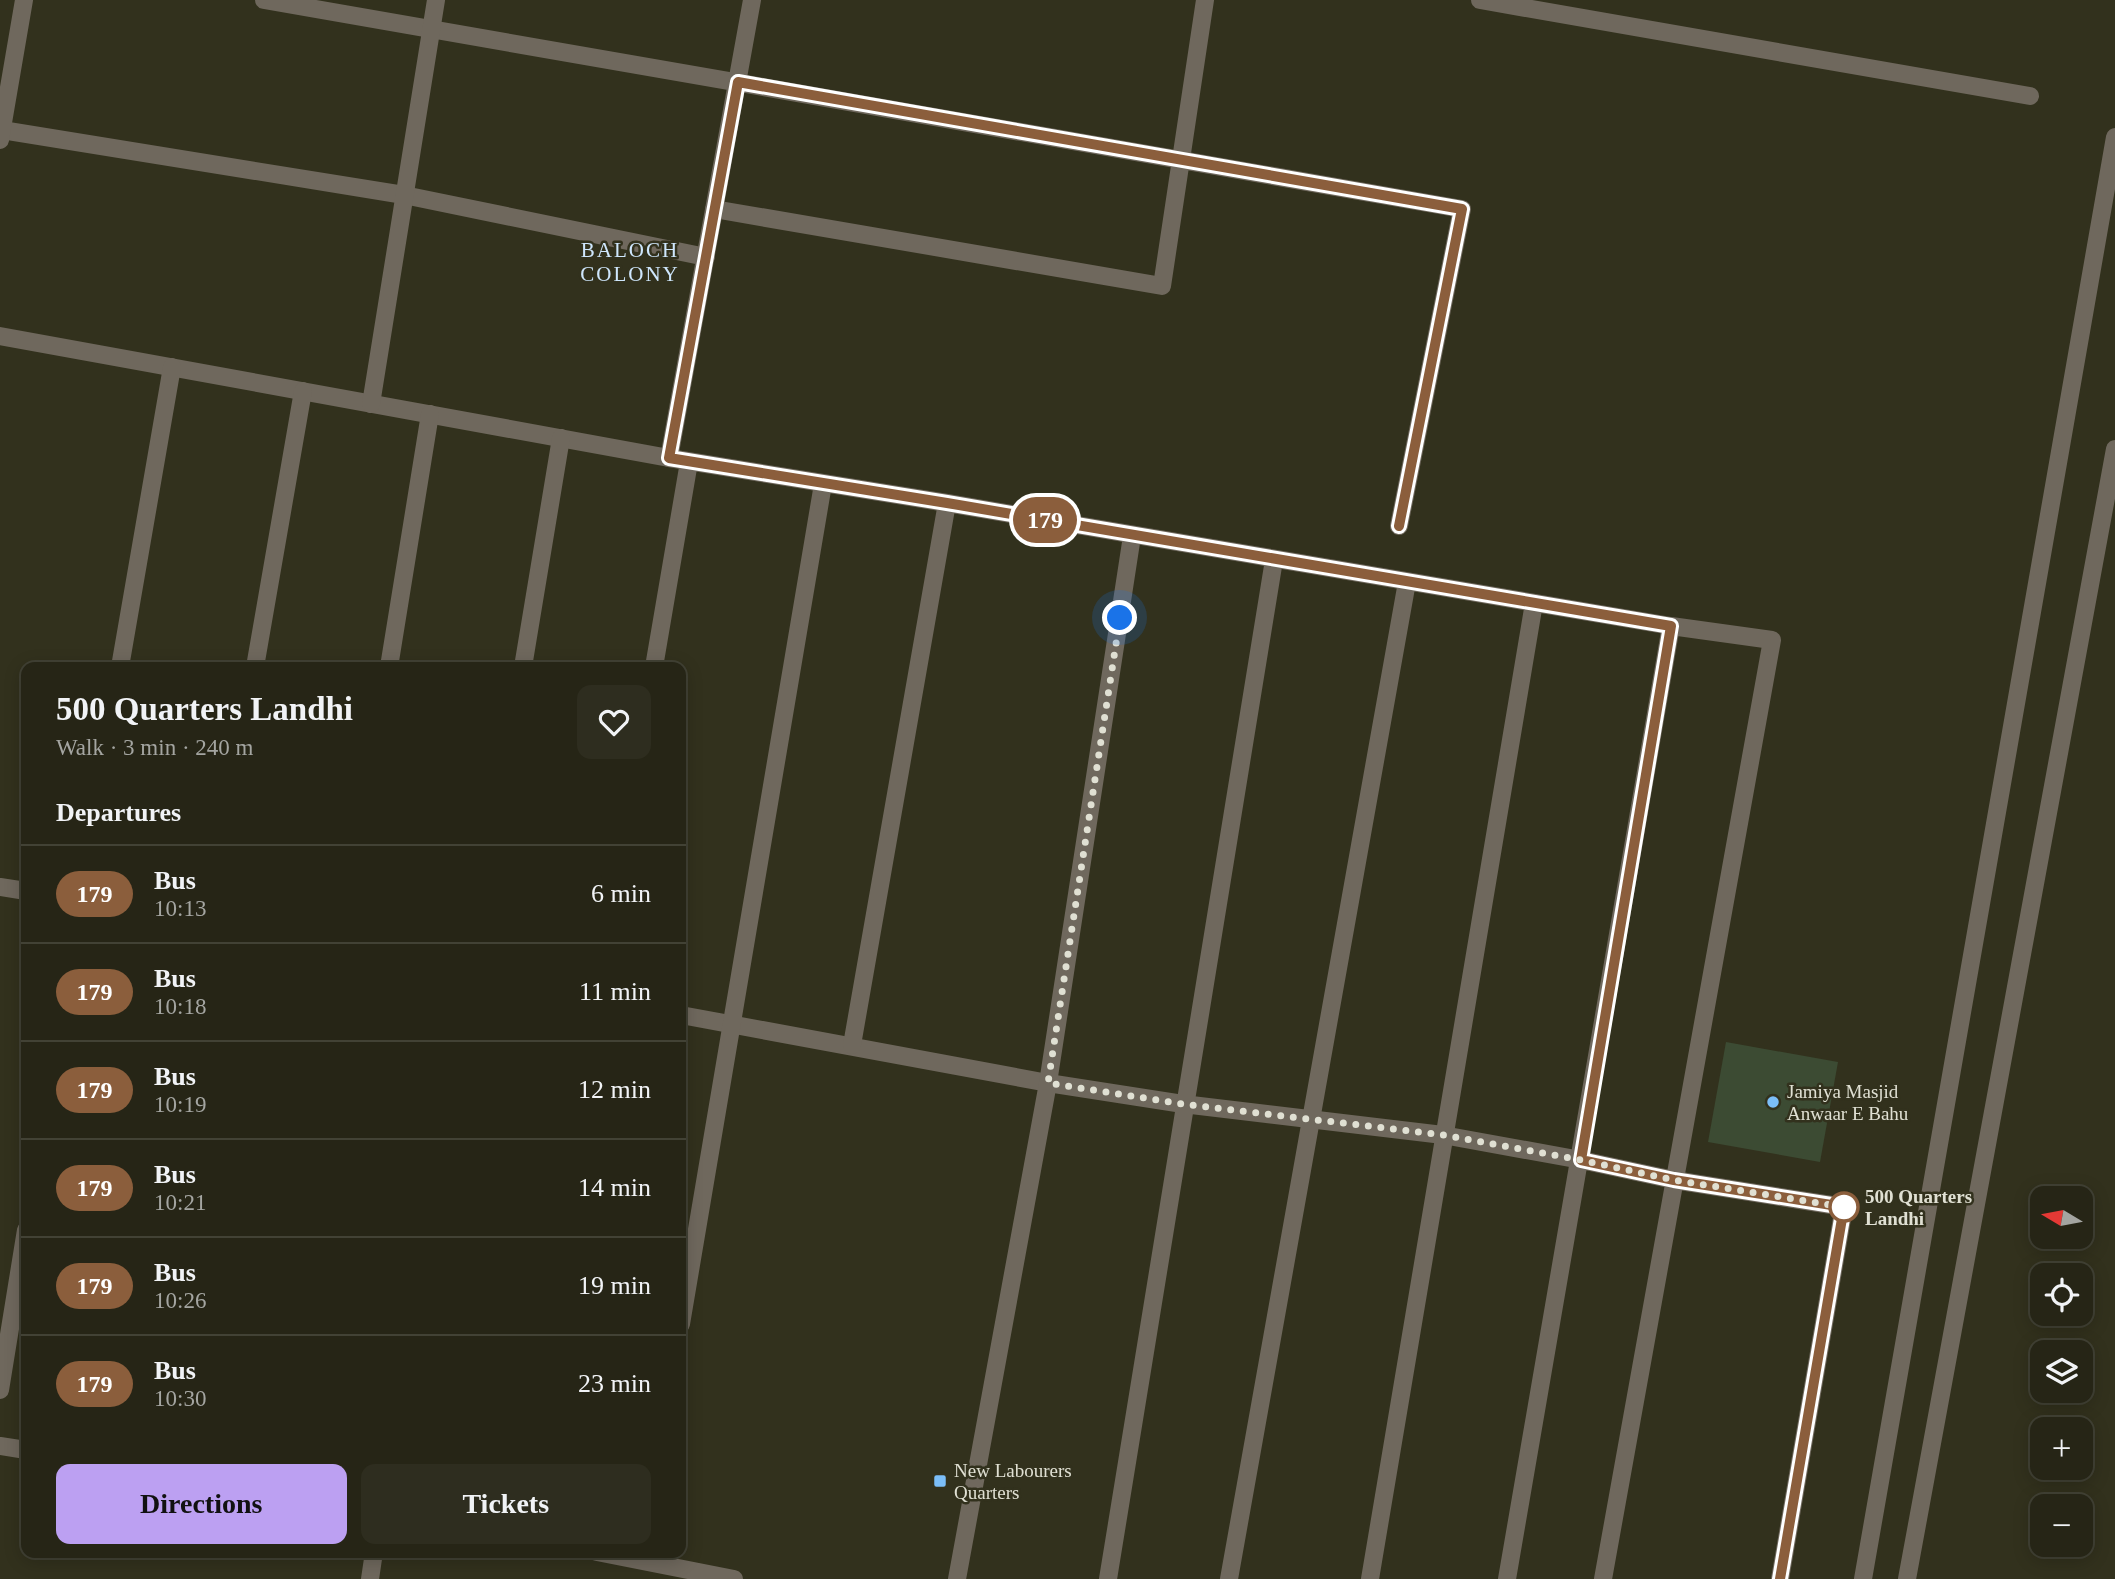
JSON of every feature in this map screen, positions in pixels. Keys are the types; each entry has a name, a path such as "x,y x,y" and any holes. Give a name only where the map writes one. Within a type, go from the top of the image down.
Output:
{"street":[{"path":"24,0 1,135 404,195 706,257"},
{"path":"264,0 1462,209 1399,526"},
{"path":"371,404 436,0"},
{"path":"669,458 752,0"},
{"path":"714,209 1162,286 1205,0"},
{"path":"1480,0 2030,96"},
{"path":"1863,1579 2110,199 2115,136"},
{"path":"0,336 669,458 1671,626 1772,640 1602,1579"},
{"path":"121,662 172,367"},
{"path":"256,662 303,391"},
{"path":"390,662 430,414"},
{"path":"524,662 561,438"},
{"path":"1906,1579 2115,449"},
{"path":"655,662 689,461"},
{"path":"686,1293 823,484"},
{"path":"852,1045 947,503"},
{"path":"957,1579 1048,1083 1132,536"},
{"path":"1108,1579 1183,1104 1274,560"},
{"path":"1229,1579 1407,582"},
{"path":"1370,1579 1534,603"},
{"path":"1507,1579 1671,626"},
{"path":"0,887 21,890"},
{"path":"686,1016 1048,1083 1183,1104 1443,1135 1674,1180 1844,1207 1780,1579"},
{"path":"0,1390 21,1261"},
{"path":"0,1446 21,1449"},
{"path":"370,1579 373,1558"},
{"path":"650,1558 734,1579"}],"building":[{"name":"Jamiya Masjid Anwaar E Bahu","path":"1726,1042 1838,1062 1820,1162 1708,1142"}],"bus line":[{"name":"179","path":"1399,526 1462,209 738,82 669,458 1671,626 1581,1160 1674,1180 1844,1207 1780,1579"}],"place":[{"name":"Jamiya Masjid Anwaar E Bahu","path":"1773,1102"},
{"name":"500 Quarters Landhi","path":"1844,1207"},
{"name":"New Labourers Quarters","path":"940,1481"}],"district":[{"name":"BALOCH COLONY","path":"630,262"}],"route":[{"path":"1120,618 1048,1083 1183,1104 1443,1135 1674,1180 1844,1207"}]}
